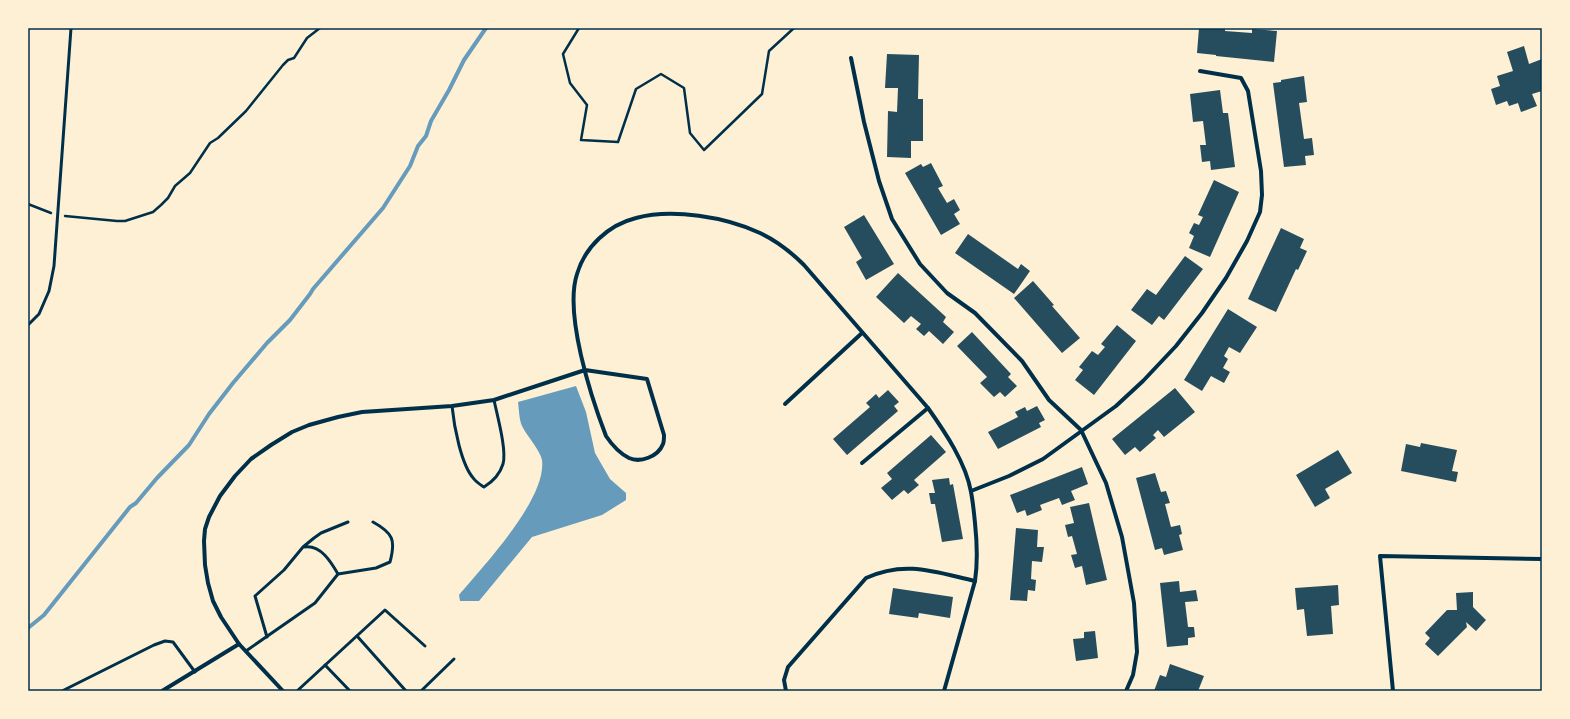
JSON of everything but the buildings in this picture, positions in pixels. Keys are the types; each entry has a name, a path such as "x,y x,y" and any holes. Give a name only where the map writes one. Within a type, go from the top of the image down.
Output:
{"street":[{"path":"851,58 864,122 879,181 892,219 920,264 947,293 975,313 1022,361 1049,400 1081,430 1106,483 1122,537 1134,603 1137,652 1133,675 1126,691"},
{"path":"971,491 1009,476 1043,459 1116,406 1143,381 1176,346 1202,313 1226,278 1247,241 1260,212 1262,195 1261,172 1248,91 1241,78 1200,71"},
{"path":"283,691 238,644 213,601 208,583 205,565 205,529 209,517 220,496 235,476 251,459 271,444 292,432 309,425 362,412 452,406 494,400 585,370 647,379 664,435 663,445 648,459 637,460 629,458 613,446 606,436 585,370 577,334 574,310 575,286 577,274 584,258 595,242 604,234 619,224 636,218 660,214 708,217 737,224 760,233 791,252 928,408 946,433 960,460 971,491 977,540 978,566 944,691"},
{"path":"785,404 862,333"},
{"path":"862,463 928,408"},
{"path":"1393,691 1380,556 1542,559"},
{"path":"786,691 784,680 788,668 866,578 878,572 915,568 975,581"},
{"path":"162,691 238,644"}],"lane":[{"path":"28,325 39,314 49,291 54,266 71,28"},
{"path":"452,406 455,431 464,461 473,479 484,487 493,481 503,464 504,449 494,400"},
{"path":"267,637 255,596 284,570 303,547 321,533 348,522"},
{"path":"246,651 316,603 338,574 376,568 390,562 393,550 392,539 386,529 373,522"},
{"path":"303,547 308,546 318,549 333,564 338,574"},
{"path":"297,691 385,610 425,646"},
{"path":"356,636 406,691"},
{"path":"62,691 154,644 165,641 173,642 195,672"},
{"path":"421,691 454,658"},
{"path":"325,665 350,691"}],"path":[{"path":"59,215 98,221 125,221 153,212 168,198 175,186 190,173 210,143 218,138 246,111 282,65 288,60 294,58 310,34 320,28"},
{"path":"579,28 563,54 570,83 587,105 581,140 618,142 636,89 661,74 684,88 690,133 704,150 762,94 769,51 794,28"},
{"path":"28,204 55,214"}],"water":[{"path":"576,386 586,412 595,453 610,479 626,493 626,500 602,515 532,537 479,601 460,601 459,595 497,550 524,512 535,493 541,476 541,456 522,426 518,402"}],"waterway":[{"path":"28,628 44,615 130,507 136,503 157,478 189,445 209,414 233,383 267,343 290,320 313,289 383,208 410,166 418,146 426,136 431,121 464,60 486,28"}]}
